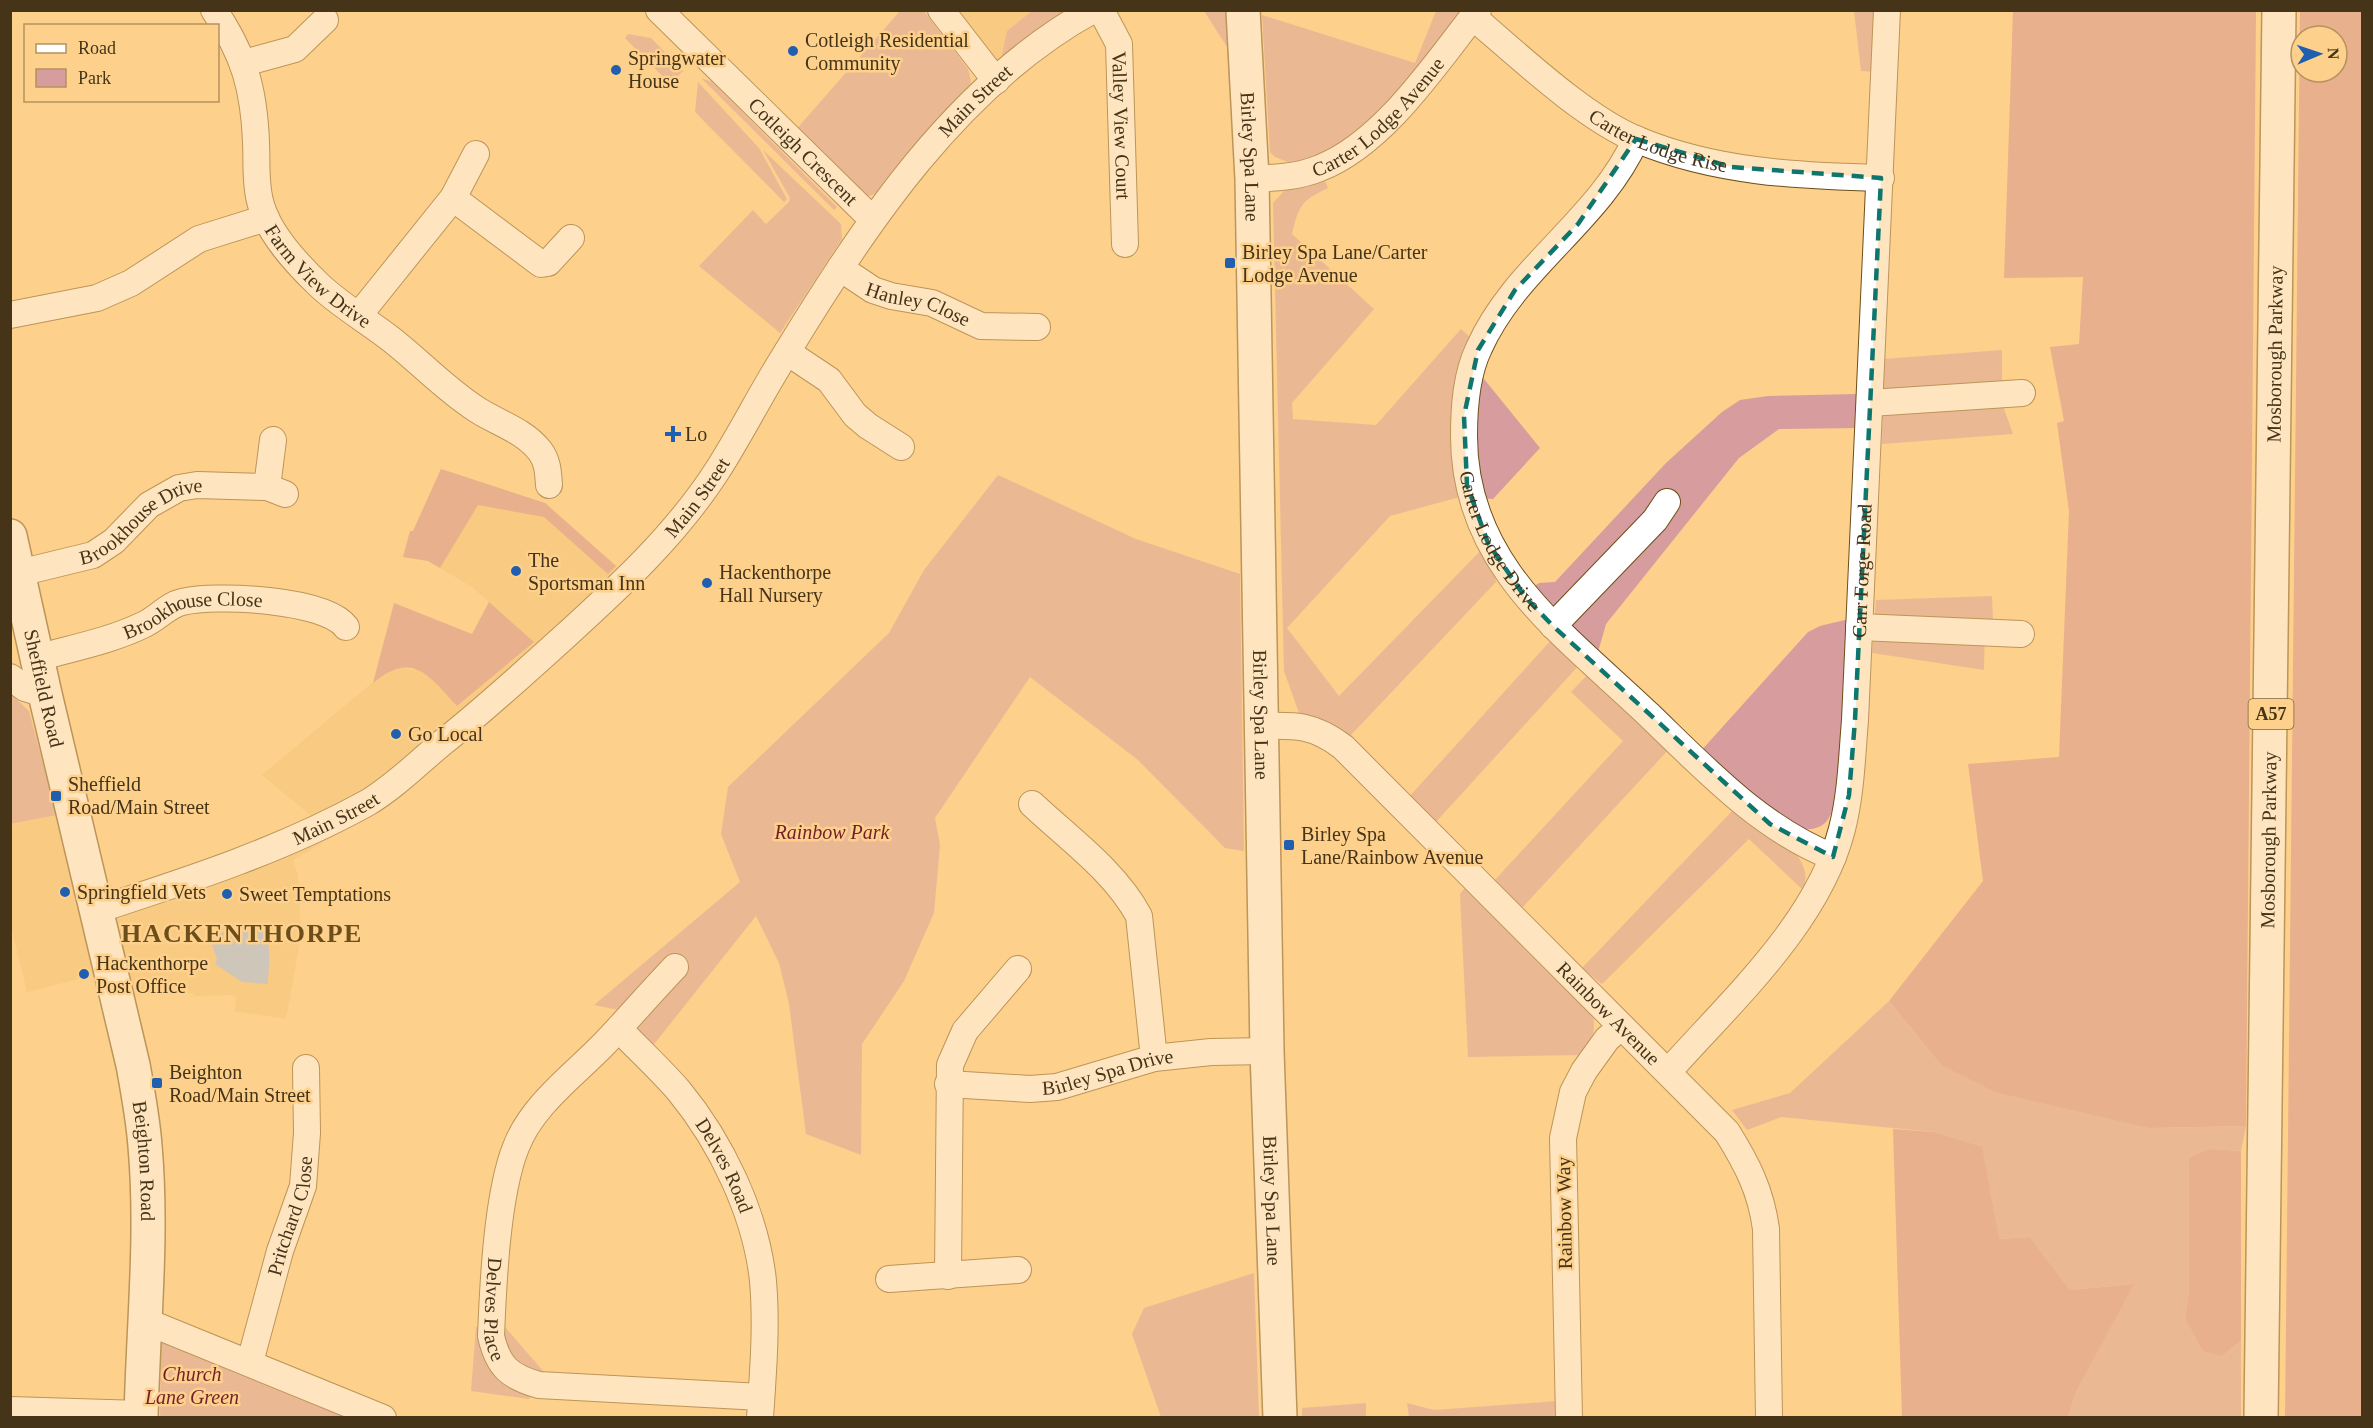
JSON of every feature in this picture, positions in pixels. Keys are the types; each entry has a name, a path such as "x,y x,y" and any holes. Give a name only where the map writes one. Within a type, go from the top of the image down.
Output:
{"main road":[{"name":"Birley Spa Lane","path":"1243,10 1252,179 1267,1051 1280,1418"},
{"name":"Mosborough Parkway","path":"2261,1418 2279,10"},
{"name":"Sheffield Road","path":"10,536 19,573 20,626 37,658 97,910"},
{"name":"Beighton Road","path":"97,910 142,1114 147,1187 141,1416"}],"street":[{"path":"214,10 231,36 244,63 256,126 260,200 266,218"},
{"name":"Cotleigh Crescent","path":"659,10 872,219"},
{"path":"941,10 996,81"},
{"name":"Main Street","path":"97,910 192,879 315,829 371,800 475,716 581,622 639,568 669,535 717,471 787,351 872,219 961,115 996,81 1069,24 1093,10"},
{"name":"Valley View Court","path":"1101,10 1119,44 1125,244"},
{"name":"Carr Forge Road","path":"1668,1072 1797,926 1816,894 1833,857 1849,795 1881,178 1887,10"},
{"name":"Carter Lodge Avenue","path":"1252,179 1302,174 1321,168 1366,142 1385,124 1476,14"},
{"name":"Carter Lodge Rise","path":"1476,14 1571,97 1636,139 1679,155 1731,167 1799,176 1881,178"},
{"path":"244,63 295,49 310,38 326,20"},
{"name":"Carter Lodge Drive","path":"1636,139 1628,158 1578,224 1515,290 1494,319 1478,350 1468,382 1464,450 1467,485 1488,543 1506,571 1553,626 1699,762 1770,824 1807,846 1833,857"},
{"path":"359,315 453,198 476,154"},
{"path":"453,198 542,264 548,263 571,238"},
{"name":"Farm View Drive","path":"10,315 97,298 131,283 198,239 266,218 280,239 318,285 477,410 521,434 539,450 547,462 549,485"},
{"name":"Hanley Close","path":"840,268 873,290 891,296 932,303 981,326 1037,327"},
{"path":"787,351 829,380 855,415 868,426 901,447"},
{"path":"1870,403 2022,393"},
{"name":"Brookhouse Drive","path":"19,573 93,555 114,542 149,505 179,488 197,485 276,491 273,441"},
{"path":"1553,626 1655,520 1667,501"},
{"name":"Brookhouse Close","path":"37,658 129,632 180,602 193,600 267,600 311,607 329,613 341,620 346,627"},
{"path":"1859,627 2021,634"},
{"path":"10,676 25,688 45,694"},
{"name":"Rainbow Avenue","path":"1262,726 1292,725 1311,728 1343,747 1726,1132 1746,1162 1760,1198 1766,1229 1769,1418"},
{"path":"1032,804 1114,881 1139,916 1154,1058"},
{"path":"619,1029 675,967"},
{"path":"948,1276 948,1084 950,1065 965,1031 1018,969"},
{"name":"Rainbow Way","path":"1569,1418 1563,1138 1573,1092 1584,1071 1607,1039 1621,1027"},
{"name":"Delves Place","path":"619,1029 542,1106 527,1125 516,1147 501,1220 491,1316 490,1336 494,1353 517,1379 540,1384 760,1407"},
{"name":"Delves Road","path":"619,1029 679,1092 711,1138 742,1201 755,1240 762,1279 765,1318 760,1407"},
{"name":"Birley Spa Drive","path":"948,1084 1030,1089 1057,1087 1154,1058 1211,1052 1267,1051"},
{"name":"Pritchard Close","path":"250,1362 280,1251 303,1185 307,1133 306,1068"},
{"path":"889,1279 1018,1270"},
{"path":"145,1321 383,1418"},
{"path":"10,1410 141,1416"}],"highlighted area":[{"path":"1636,139 1731,167 1881,178 1855,720 1849,795 1833,857 1770,824 1553,626 1525,597 1488,543 1467,485 1464,416 1478,350 1515,290 1578,224"}],"shaded area":[{"path":"941,11 1093,11 996,81"},
{"path":"2013,11 2256,11 2246,1126 2149,1128 1995,1092 1941,1065 1889,1001 1983,881 1968,764 2059,757 2069,511 2057,423 2064,421 2050,347 2079,344 2083,277 2004,278"},
{"path":"2300,11 2362,11 2362,1418 2285,1417 2299,84 2349,84 2349,24 2300,24"},
{"path":"441,469 545,503 639,586 506,708 384,807 293,860 298,875 301,937 286,1019 235,1011 236,996 231,995 194,996 194,993 128,996 122,968 27,992 11,926 10,825 57,815 103,878 121,892 314,822 309,814 262,775 385,672 403,668 425,671 458,706 534,642 472,587 428,561 403,557 410,531 413,531"},
{"path":"441,469 545,503 616,566 608,574 544,517 478,505 440,568 428,561 403,557 410,531 413,531"},
{"path":"489,602 534,642 457,706 429,677 410,668 399,668 373,683 394,603 472,634"},
{"path":"1893,1129 1933,1132 1982,1147 1999,1239 2030,1237 2070,1290 2134,1284 2077,1390 2068,1417 1902,1417"},
{"path":"2210,1149 2241,1151 2241,1341 2222,1356 2203,1351 2185,1318 2189,1291 2189,1158"}],"green space":[{"path":"900,11 924,11 968,69 971,81 967,93 877,193 866,197 793,133"},
{"path":"1032,11 1070,11 1007,60 1002,55 1007,31"},
{"path":"1204,11 1233,11 1237,60 1229,86 1227,47"},
{"path":"1436,11 1465,11 1378,118 1318,160 1293,164 1275,157 1270,152 1262,15 1415,63"},
{"path":"1854,11 1878,11 1877,72 1861,71"},
{"path":"628,34 651,38 683,71 670,84 625,38"},
{"path":"701,78 712,82 837,207 834,210"},
{"path":"698,82 759,148 787,199 784,202 695,112"},
{"path":"763,150 841,224 842,239 780,333 699,266 753,210 766,224 789,202 790,198"},
{"path":"1324,179 1328,188 1302,205 1292,234 1374,309 1292,403 1293,419 1376,425 1461,329 1471,338 1484,379 1540,448 1493,499 1460,497 1390,516 1287,628 1339,696 1488,543 1496,582 1350,736 1329,725 1300,716 1284,671 1273,203 1286,189"},
{"path":"2002,350 2002,403 2013,434 1882,444 1883,359"},
{"path":"1857,394 1859,428 1779,429 1739,458 1606,624 1598,652 1530,589 1539,583 1555,582 1666,463 1722,412 1740,400 1768,396"},
{"name":"Rainbow Park","path":"998,475 1136,539 1240,574 1244,851 1225,848 1138,760 1030,677 935,818 940,845 934,913 904,981 862,1044 861,1155 806,1134 789,1004 779,963 756,916 651,1048 619,1010 594,1005 740,882 721,834 728,787 889,633 924,570"},
{"path":"1992,596 1993,619 1985,625 1984,670 1872,653 1876,600"},
{"path":"1849,619 1845,726 1838,787 1833,809 1826,822 1815,828 1804,829 1776,816 1762,806 1700,752 1808,632 1820,626"},
{"path":"1553,638 1581,663 1435,823 1408,798"},
{"path":"1590,672 1671,747 1522,908 1493,882 1623,741 1571,692"},
{"path":"10,693 29,711 57,815 11,824"},
{"path":"1735,808 1772,832 1795,853 1802,864 1805,877 1803,890 1749,839 1602,984 1582,968"},
{"path":"1469,883 1593,1015 1592,1036 1582,1055 1468,1057 1460,894"},
{"path":"1889,1001 1941,1065 2149,1128 2246,1126 2241,1151 2210,1149 2185,1318 2222,1356 2241,1341 2241,1417 2068,1417 2077,1390 2133,1284 2070,1290 2030,1237 1999,1239 1933,1132 1781,1117 1747,1130 1732,1110 1790,1093"},
{"path":"1254,1273 1259,1417 1161,1417 1132,1334 1144,1308"},
{"path":"504,1326 544,1372 529,1399 471,1391 476,1327"},
{"name":"Church Lane Green","path":"161,1336 350,1418 160,1418"},
{"path":"1558,1401 1559,1417 1409,1417 1407,1403 1434,1410"},
{"path":"1366,1403 1366,1417 1302,1417 1302,1408"}],"water":[{"path":"252,925 265,933 268,941 268,984 242,982 215,964 217,959 209,936"}],"place":[{"name":"Cotleigh Residential Community","path":"793,51"},
{"name":"Springwater House","path":"616,70"},
{"name":"Birley Spa Lane/Carter Lodge Avenue","path":"1230,263"},
{"name":"Lo","path":"673,434"},
{"name":"The Sportsman Inn","path":"516,571"},
{"name":"Hackenthorpe Hall Nursery","path":"707,583"},
{"name":"Go Local","path":"396,734"},
{"name":"Sheffield Road/Main Street","path":"56,796"},
{"name":"Birley Spa Lane/Rainbow Avenue","path":"1289,845"},
{"name":"Springfield Vets","path":"65,892"},
{"name":"Sweet Temptations","path":"227,894"},
{"name":"Hackenthorpe Post Office","path":"84,974"},
{"name":"Beighton Road/Main Street","path":"157,1083"}],"district":[{"name":"HACKENTHORPE","path":"242,933"}]}
